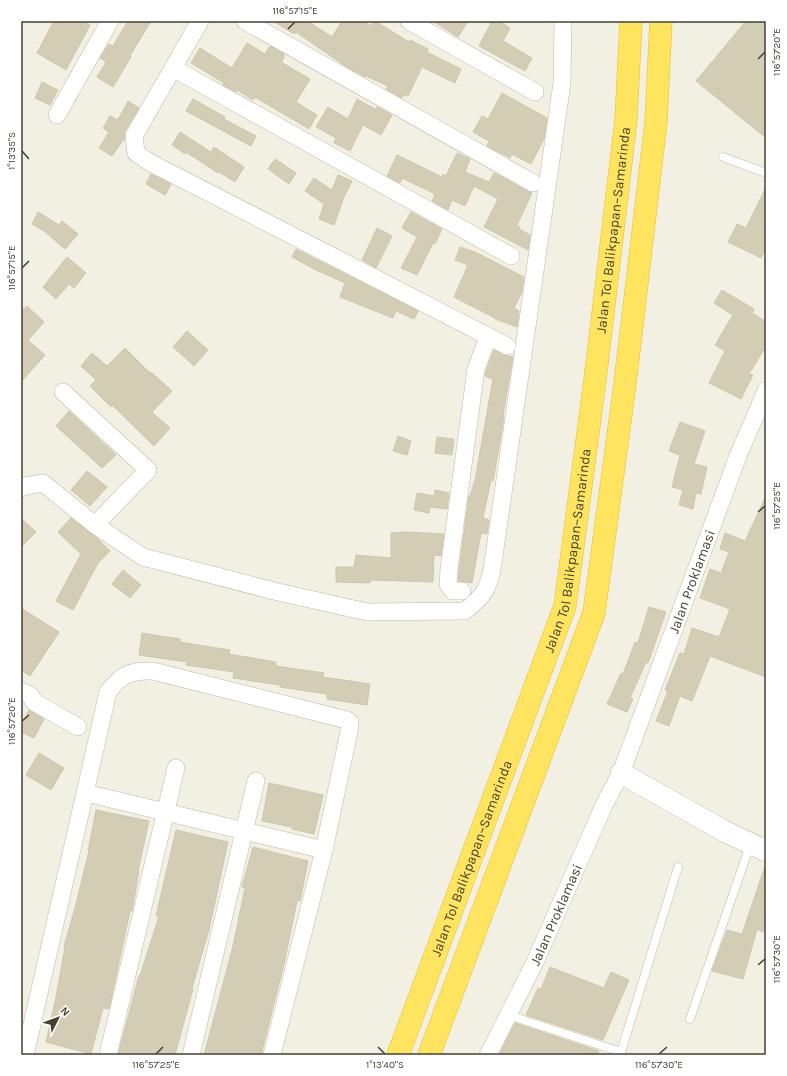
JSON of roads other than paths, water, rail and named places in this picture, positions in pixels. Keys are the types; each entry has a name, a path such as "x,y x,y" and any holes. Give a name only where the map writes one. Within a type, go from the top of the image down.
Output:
{"highway":[{"name":"Jalan Tol Balikpapan–Samarinda","path":"398,1055 565,606 596,373 626,120 631,21"},
{"name":"Jalan Tol Balikpapan–Samarinda","path":"430,1055 594,613 625,384 656,122 661,21"}],"street":[{"path":"200,21 134,136 136,153 151,163 507,346"},
{"path":"245,21 533,183"},
{"path":"409,21 535,92"},
{"path":"21,488 43,483 95,525 143,557 274,591 367,612 465,612 482,597 489,583 492,570 560,90 563,21"},
{"path":"57,115 108,22"},
{"path":"173,68 511,256"},
{"path":"462,591 453,590 448,584 449,569 475,388 476,369 488,337"},
{"name":"Jalan Proklamasi","path":"488,1055 535,962 604,805 621,773 738,456 766,391"},
{"path":"63,392 148,470 95,525"},
{"path":"25,1055 108,692 116,682 126,674 139,670 153,671 350,722 324,850 272,1055"},
{"path":"21,691 30,695 34,702 78,727"},
{"path":"108,1055 176,768"},
{"path":"621,773 724,831 758,847"},
{"path":"191,1055 256,781"},
{"path":"86,792 324,850"}],"lane":[{"path":"723,157 766,173"},
{"path":"690,1019 758,847"},
{"path":"508,1015 622,1053 678,867"}]}
